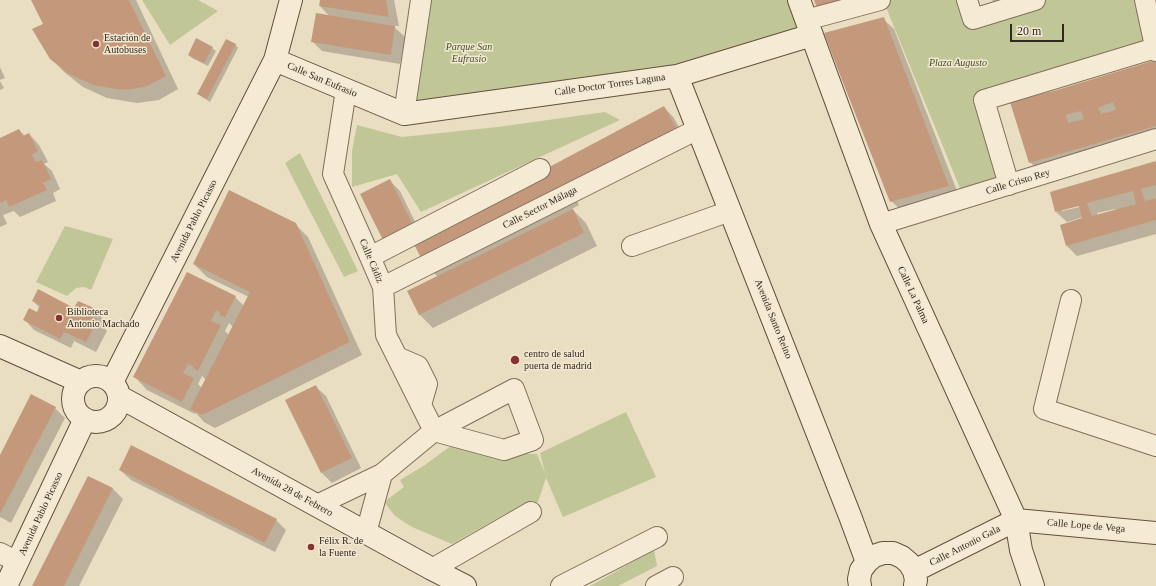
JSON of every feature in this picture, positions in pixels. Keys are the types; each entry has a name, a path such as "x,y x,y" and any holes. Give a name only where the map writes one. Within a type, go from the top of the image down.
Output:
{"street":[{"name":"Calle San Eufrasio","path":"291,0 275,60 404,114"},
{"path":"404,114 421,0"},
{"path":"806,18 880,0"},
{"path":"967,0 973,19 1035,0"},
{"path":"1009,184 984,100 1156,49 1145,0"},
{"name":"Calle Doctor Torres Laguna","path":"404,114 677,76 806,18"},
{"name":"Calle La Palma","path":"806,18 881,224 1016,520 1021,550 1033,586"},
{"name":"Avenida Pablo Picasso","path":"118,383 275,60"},
{"name":"Avenida Santo Reino","path":"677,76 867,562"},
{"name":"Calle Cádiz","path":"317,506 382,474 434,431 386,335 383,287 333,174 346,90"},
{"name":"Calle Sector Málaga","path":"383,287 698,129"},
{"name":"Calle Cristo Rey","path":"881,224 1156,139"},
{"path":"370,257 540,169"},
{"path":"632,246 730,211"},
{"path":"1071,300 1044,409 1156,446"},
{"path":"0,346 81,382"},
{"path":"100,376 118,383 119,404 117,411 112,416 106,420 92,422 85,420 79,415 73,402 73,394 81,382 86,378 100,376"},
{"name":"Avenida 28 de Febrero","path":"118,383 317,506 465,586"},
{"name":"Avenida Pablo Picasso","path":"6,586 9,557 85,420"},
{"path":"366,533 382,474"},
{"path":"432,568 531,512"},
{"name":"Calle Lope de Vega","path":"1016,520 1156,533"},
{"name":"Calle Antonio Gala","path":"914,579 1016,520"},
{"path":"561,586 657,537"},
{"path":"860,586 859,579 861,570 874,556 884,553 893,553 902,556 909,563 914,579"}],"green space":[{"path":"142,0 198,0 218,11 170,45"},
{"name":"Parque San Eufrasio","path":"421,0 798,0 812,35 677,76 404,114"},
{"name":"Plaza Augusto","path":"883,0 967,0 973,18 1035,0 1145,0 1155,48 984,100 1009,185 964,198"},
{"path":"605,112 620,120 421,212 397,174 352,187 352,151 357,125 402,137 498,127"},
{"path":"300,153 358,271 344,277 285,163"},
{"path":"65,226 113,239 91,290 84,287 76,288 67,296 36,282"},
{"path":"626,412 656,477 563,517 546,478 538,502 505,514 452,544 412,527 395,516 384,502 404,487 400,480 425,465 456,442 520,454 537,454 545,473 540,453"},
{"path":"654,550 657,566 618,586 590,586"}],"building":[{"name":"Estación de Autobuses","path":"31,0 129,0 166,76 145,87 123,90 93,85 69,74 50,59 32,29 43,24"},
{"path":"320,0 386,0 389,17 319,6"},
{"path":"814,0 853,0 818,11"},
{"path":"316,13 395,26 391,55 311,42"},
{"path":"884,17 949,186 890,202 824,33"},
{"path":"196,38 213,47 204,63 188,55"},
{"path":"226,39 236,44 207,99 197,94"},
{"path":"1155,60 1156,126 1029,163 1010,102 1057,90","holes":["1113,102 1116,110 1101,114 1098,108","1081,111 1084,119 1068,123 1066,115"]},
{"path":"664,106 678,131 425,266 412,240"},
{"path":"19,129 23,136 29,133 38,151 32,155 36,162 42,160 51,179 43,183 47,190 9,207 6,200 0,203 0,138"},
{"path":"1156,161 1156,185 1141,189 1145,201 1156,198 1156,220 1066,246 1060,225 1082,218 1079,206 1055,212 1050,192","holes":["1133,191 1136,204 1092,216 1087,203"]},
{"path":"390,179 413,225 383,240 360,194"},
{"path":"229,190 296,223 350,342 202,415 190,409 250,292 193,264"},
{"path":"573,209 584,233 419,315 407,291"},
{"path":"187,272 236,296 225,317 219,315 220,312 216,310 211,321 221,325 198,371 193,368 193,366 188,364 183,373 194,378 182,402 133,377"},
{"name":"Biblioteca Antonio Machado","path":"38,289 74,308 78,301 94,308 90,316 98,320 86,342 64,332 60,339 23,320 29,308 37,312 40,305 32,301"},
{"path":"316,385 352,458 321,473 285,400"},
{"path":"31,394 56,407 0,514 0,455"},
{"path":"131,445 277,519 265,543 119,470"},
{"path":"88,476 113,488 64,586 32,586"}],"place":[{"name":"Estación de Autobuses","path":"96,44"},
{"name":"Biblioteca Antonio Machado","path":"59,318"},
{"name":"centro de salud puerta de madrid","path":"515,360"},
{"name":"Félix R. de la Fuente","path":"311,547"}]}
